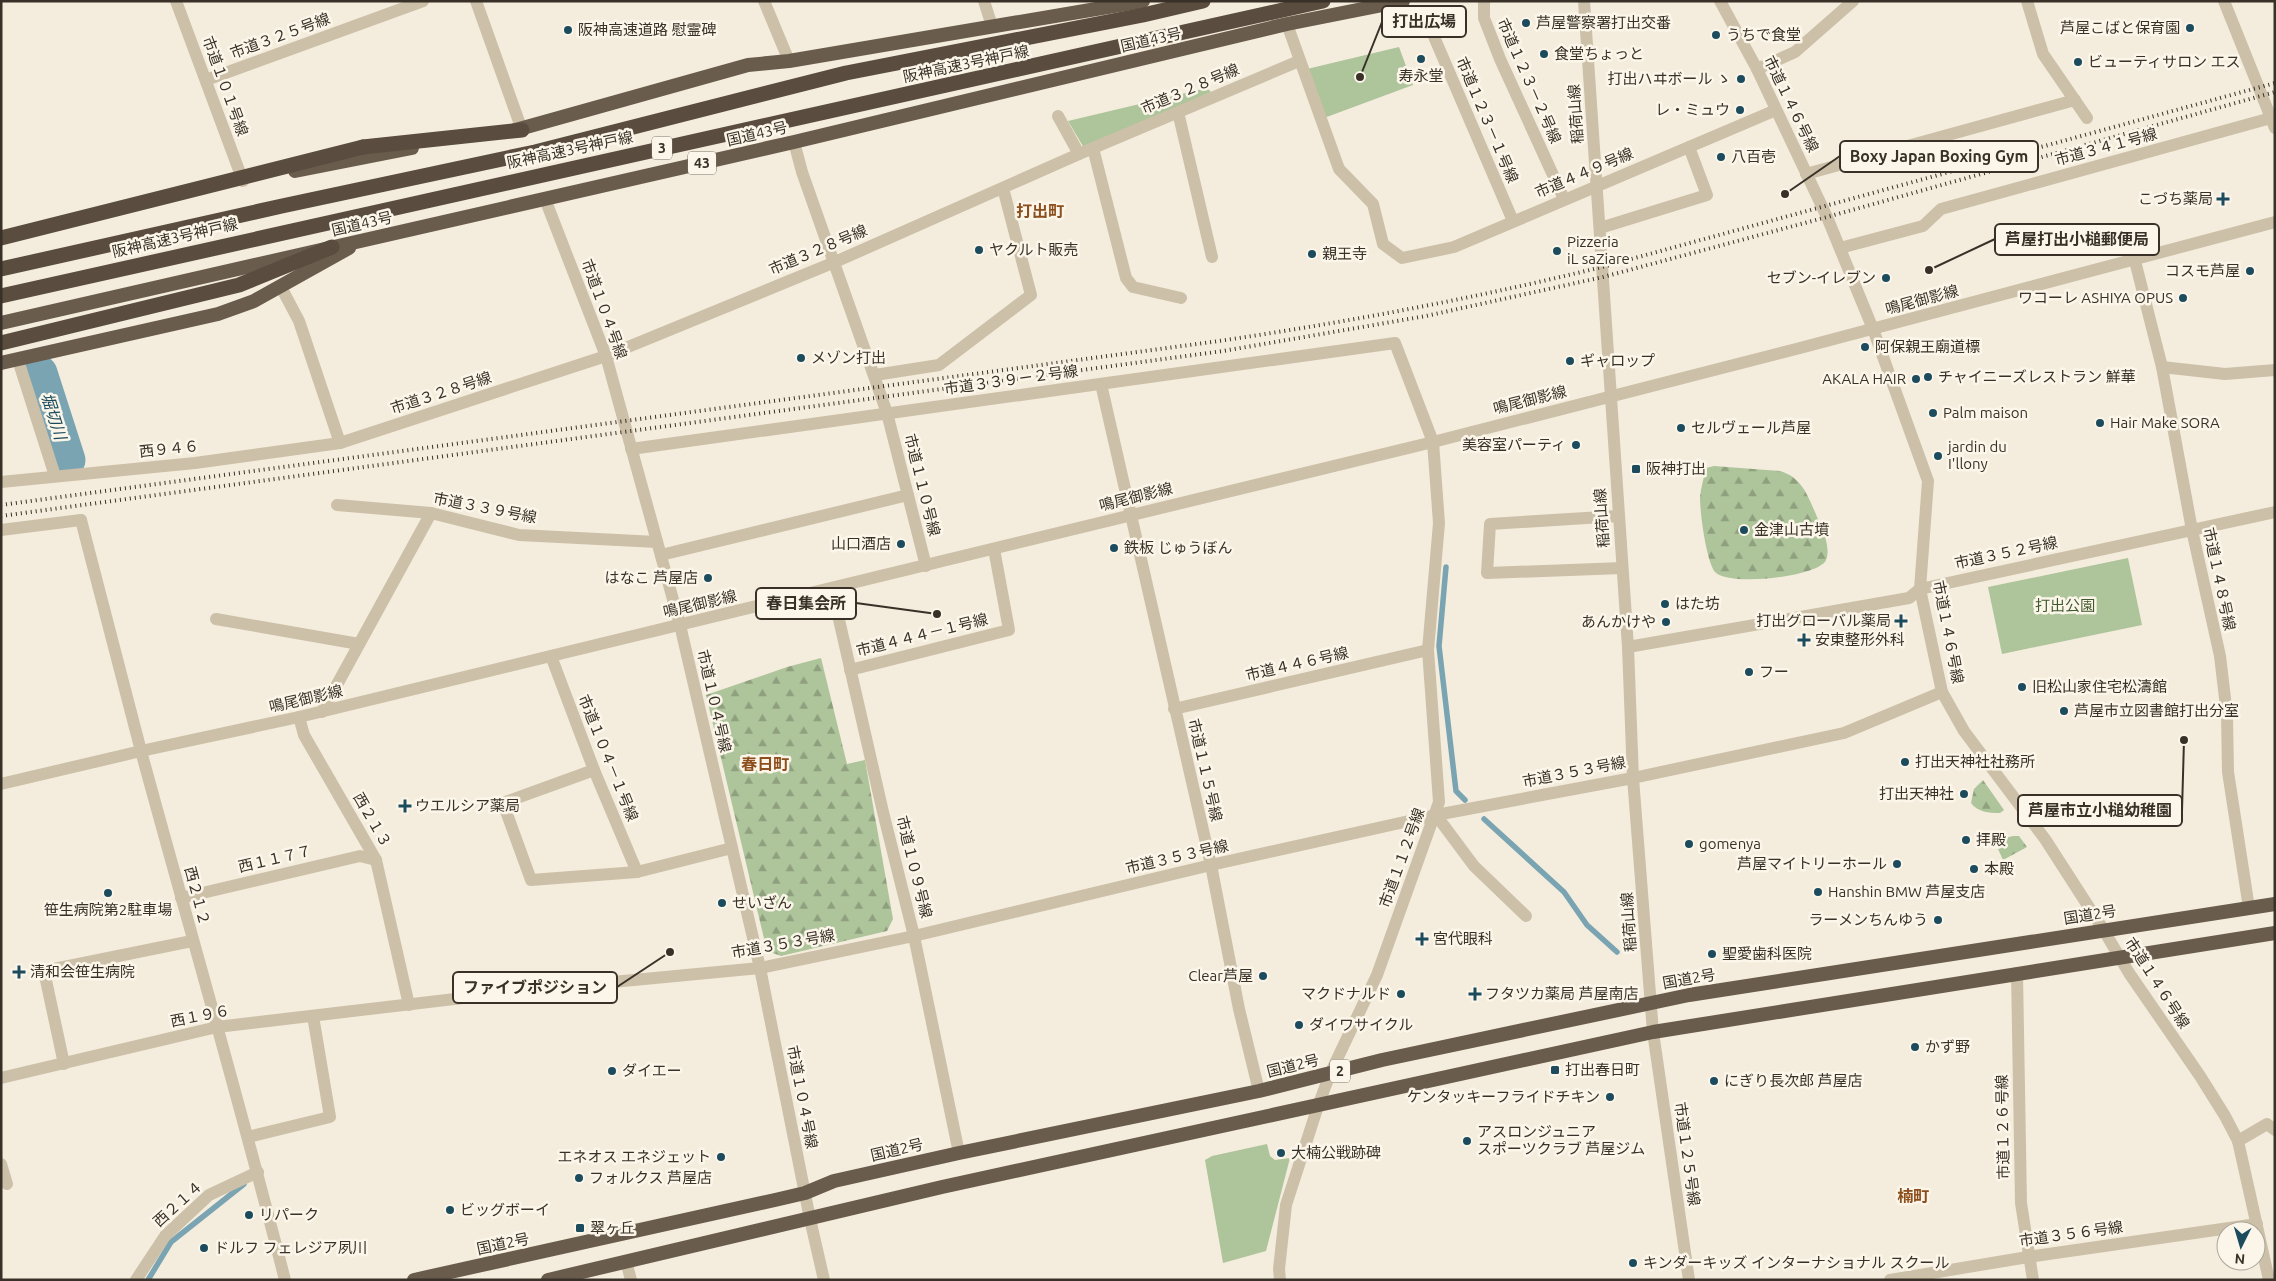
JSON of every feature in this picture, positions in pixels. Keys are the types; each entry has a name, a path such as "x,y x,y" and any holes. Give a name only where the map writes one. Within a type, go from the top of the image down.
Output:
{"highway":[{"path":"1,244 243,181 428,145 522,130 748,65 789,62 1143,1"},
{"name":"阪神高速3号神戸線","path":"1,269 272,208 536,152 846,74 1143,15 1203,1"},
{"name":"阪神高速3号神戸線","path":"1,296 286,230 1153,41 1323,1"},
{"name":"国道43号","path":"1,323 794,142 1287,24 1403,1"},
{"path":"1,238 363,147 522,130"},
{"path":"1,363 218,314 254,302 360,241"},
{"path":"1,343 239,285 332,247"},
{"name":"国道2号","path":"414,1280 805,1193 834,1181 1259,1091 1382,1060 1651,1002 2103,929 2275,904"},
{"name":"2","path":"548,1280 942,1187 1653,1032 2018,972 2275,933"}],"street":[{"name":"市道１０１号線","path":"176,1 243,181"},
{"name":"市道３２５号線","path":"206,80 423,1"},
{"path":"476,1 522,130"},
{"path":"764,1 789,62"},
{"path":"984,1 992,26"},
{"name":"市道１２３－２号線","path":"1484,1 1484,18 1500,59 1564,200"},
{"name":"稲荷山線","path":"1584,1 1628,647 1634,778 1653,1032"},
{"name":"市道１４６号線","path":"1720,1 1757,69 1840,248 1873,329 1928,481 1920,588 1942,692 1964,732 2045,839 2119,956 2225,1116 2238,1141 2255,1221"},
{"path":"1757,69 1795,52 1853,1"},
{"path":"2027,1 2043,54 2087,118"},
{"path":"2224,1 2272,118"},
{"path":"1287,24 1299,61"},
{"name":"市道１２３－１号線","path":"1432,32 1513,221"},
{"name":"市道４４９号線","path":"1299,61 1339,169 1373,204 1383,244 1402,258 1454,246 1776,110"},
{"name":"市道３２８号線","path":"340,443 606,356 834,262 1079,154 1299,61"},
{"path":"1806,174 2074,100"},
{"path":"1178,112 1212,257"},
{"path":"1058,116 1079,154"},
{"name":"市道３４１号線","path":"1840,248 1923,226 1941,209 2272,118"},
{"path":"794,142 802,172 861,341 875,375 939,365 1031,295 1003,188"},
{"path":"1600,228 1708,195 1689,147"},
{"path":"1093,148 1126,278 1133,287 1181,298"},
{"name":"市道１０４号線","path":"545,199 606,356 680,626 760,968 824,1280"},
{"name":"鳴尾御影線","path":"1,784 141,751 299,718 1433,442 2135,261 2275,222"},
{"name":"市道１４８号線","path":"2135,261 2162,367 2192,530 2220,656 2227,715 2228,772 2249,908"},
{"path":"281,287 299,321 340,443"},
{"name":"市道３３９－２号線","path":"631,450 1395,343"},
{"name":"市道１１２号線","path":"1280,1280 1279,1269 1286,1205 1318,1106 1330,1074 1377,975 1436,815 1439,802 1428,650 1439,523 1433,442 1395,343"},
{"path":"18,360 55,476"},
{"path":"2162,367 2225,374 2275,370"},
{"name":"市道１１０号線","path":"875,375 888,413 926,566"},
{"name":"市道１１５号線","path":"1101,384 1210,865 1239,1009 1259,1091"},
{"name":"西９４６","path":"1,482 195,463 340,443"},
{"path":"661,555 908,495"},
{"name":"市道３３９号線","path":"337,505 431,513 519,534 658,542"},
{"name":"市道３５２号線","path":"1628,647 1910,598 1920,588 2275,512"},
{"path":"322,712 431,513"},
{"path":"1618,516 1490,524 1487,573 1622,568"},
{"name":"西２１２","path":"1,530 81,520 141,751 192,941 258,1172 285,1280"},
{"name":"市道４４４－１号線","path":"850,670 1010,630 994,549"},
{"name":"市道１０９号線","path":"832,589 914,936 959,1153"},
{"path":"216,619 359,644"},
{"name":"市道４４６号線","path":"1174,709 1428,650"},
{"name":"市道１０４－１号線","path":"551,656 594,770 636,872"},
{"name":"市道３５３号線","path":"409,1005 539,989 760,968 914,936 1210,865 1436,815 1634,778 1844,733 1942,692"},
{"name":"西２１３","path":"299,718 304,735 376,860 409,1005"},
{"path":"594,770 503,804 530,880 636,872 732,848"},
{"path":"1436,815 1474,866 1526,916"},
{"name":"西１１７７","path":"181,898 360,856 376,860"},
{"path":"64,1064 44,971 192,941"},
{"name":"市道１２６号線","path":"2018,972 2021,1203 2033,1280"},
{"name":"西１９６","path":"1,1078 217,1027 409,1005"},
{"path":"248,1137 330,1117 312,1016"},
{"name":"市道１２５号線","path":"1653,1032 1689,1280"},
{"path":"2238,1141 2267,1124 2275,1130"},
{"path":"1,1164 7,1184"},
{"name":"西２１４","path":"136,1280 164,1236 209,1195 258,1172"},
{"name":"市道３５６号線","path":"1890,1280 2028,1257 2216,1230"},
{"path":"626,1261 631,1280"},
{"name":"市道１４６号線","path":"2266,1267 2269,1280"}],"green space":[{"path":"1399,47 1413,85 1324,118 1307,69"},
{"path":"1207,88 1211,92 1084,148 1068,121"},
{"path":"1714,466 1780,471 1793,477 1806,493 1822,529 1828,548 1826,560 1820,566 1808,571 1773,578 1737,579 1715,572 1706,547 1700,497 1706,468"},
{"name":"打出公園","path":"2128,558 2142,625 2002,654 1988,587"},
{"path":"821,658 847,764 865,760 893,919 887,931 781,956 767,951 706,695 787,667"},
{"path":"1983,780 2004,810 2000,813 1980,810 1971,803 1974,789"},
{"path":"2019,836 2027,847 2003,860 1998,849 1999,843 2005,838"},
{"path":"1267,1144 1270,1156 1275,1160 1290,1158 1266,1251 1223,1263 1205,1160 1212,1156"}],"waterway":[{"name":"堀切川","path":"40,373 68,460"},
{"path":"1446,567 1439,646 1456,791 1465,800"},
{"path":"1484,819 1564,892 1587,925 1617,952"},
{"path":"148,1280 171,1242 244,1184"}],"railway":[{"path":"1,505 1219,341 1316,326 1459,299 1602,267 2275,83"},
{"path":"1,516 1223,351 1426,316 1603,277 1827,217 2275,92"}],"place":[{"name":"芦屋警察署打出交番","path":"1526,23"},
{"name":"芦屋こばと保育園","path":"2190,28"},
{"name":"阪神高速道路 慰霊碑","path":"568,30"},
{"name":"うちで食堂","path":"1716,35"},
{"name":"食堂ちょっと","path":"1544,54"},
{"name":"寿永堂","path":"1421,59"},
{"name":"ビューティサロン エス","path":"2078,62"},
{"name":"打出広場","path":"1360,77"},
{"name":"打出ハヰボール ゝ","path":"1741,79"},
{"name":"レ・ミュウ","path":"1740,110"},
{"name":"八百壱","path":"1721,157"},
{"name":"Boxy Japan Boxing Gym","path":"1785,194"},
{"name":"こづち薬局","path":"2223,199"},
{"name":"ヤクルト販売","path":"979,250"},
{"name":"Pizzeria iL saZiare","path":"1557,251"},
{"name":"親王寺","path":"1312,254"},
{"name":"芦屋打出小槌郵便局","path":"1929,270"},
{"name":"コスモ芦屋","path":"2250,271"},
{"name":"セブン-イレブン","path":"1886,278"},
{"name":"ワコーレ ASHIYA OPUS","path":"2183,298"},
{"name":"阿保親王廟道標","path":"1865,347"},
{"name":"メゾン打出","path":"801,358"},
{"name":"ギャロップ","path":"1570,361"},
{"name":"チャイニーズレストラン 鮮華","path":"1928,377"},
{"name":"AKALA HAIR","path":"1916,379"},
{"name":"Palm maison","path":"1933,413"},
{"name":"Hair Make SORA","path":"2100,423"},
{"name":"セルヴェール芦屋","path":"1681,428"},
{"name":"美容室パーティ","path":"1576,445"},
{"name":"jardin du I'llony","path":"1938,456"},
{"name":"阪神打出","path":"1636,469"},
{"name":"金津山古墳","path":"1744,530"},
{"name":"山口酒店","path":"901,544"},
{"name":"鉄板 じゅうぼん","path":"1114,548"},
{"name":"はなこ 芦屋店","path":"708,578"},
{"name":"はた坊","path":"1665,604"},
{"name":"春日集会所","path":"937,614"},
{"name":"打出グローバル薬局","path":"1901,621"},
{"name":"あんかけや","path":"1666,622"},
{"name":"安東整形外科","path":"1804,640"},
{"name":"フー","path":"1749,672"},
{"name":"旧松山家住宅松濤館","path":"2022,687"},
{"name":"芦屋市立図書館打出分室","path":"2064,711"},
{"name":"芦屋市立小槌幼稚園","path":"2184,740"},
{"name":"打出天神社社務所","path":"1905,762"},
{"name":"打出天神社","path":"1964,794"},
{"name":"ウエルシア薬局","path":"405,806"},
{"name":"拝殿","path":"1966,840"},
{"name":"gomenya","path":"1689,844"},
{"name":"芦屋マイトリーホール","path":"1897,864"},
{"name":"本殿","path":"1974,869"},
{"name":"Hanshin BMW 芦屋支店","path":"1818,892"},
{"name":"笹生病院第2駐車場","path":"108,893"},
{"name":"せいざん","path":"722,903"},
{"name":"ラーメンちんゆう","path":"1938,920"},
{"name":"宮代眼科","path":"1422,939"},
{"name":"ファイブポジション","path":"670,952"},
{"name":"聖愛歯科医院","path":"1712,954"},
{"name":"清和会笹生病院","path":"19,972"},
{"name":"Clear芦屋","path":"1263,976"},
{"name":"マクドナルド","path":"1401,994"},
{"name":"フタツカ薬局 芦屋南店","path":"1475,994"},
{"name":"ダイワサイクル","path":"1299,1025"},
{"name":"かず野","path":"1915,1047"},
{"name":"打出春日町","path":"1555,1070"},
{"name":"ダイエー","path":"612,1071"},
{"name":"にぎり長次郎 芦屋店","path":"1714,1081"},
{"name":"ケンタッキーフライドチキン","path":"1610,1097"},
{"name":"アスロンジュニア スポーツクラブ 芦屋ジム","path":"1467,1141"},
{"name":"大楠公戦跡碑","path":"1281,1153"},
{"name":"エネオス エネジェット","path":"721,1157"},
{"name":"フォルクス 芦屋店","path":"579,1178"},
{"name":"ビッグボーイ","path":"450,1210"},
{"name":"リパーク","path":"249,1215"},
{"name":"翠ヶ丘","path":"580,1228"},
{"name":"ドルフ フェレジア夙川","path":"204,1248"},
{"name":"キンダーキッズ インターナショナル スクール","path":"1633,1263"}],"district":[{"name":"打出町","path":"1040,211"},
{"name":"春日町","path":"765,764"},
{"name":"楠町","path":"1913,1196"}]}
